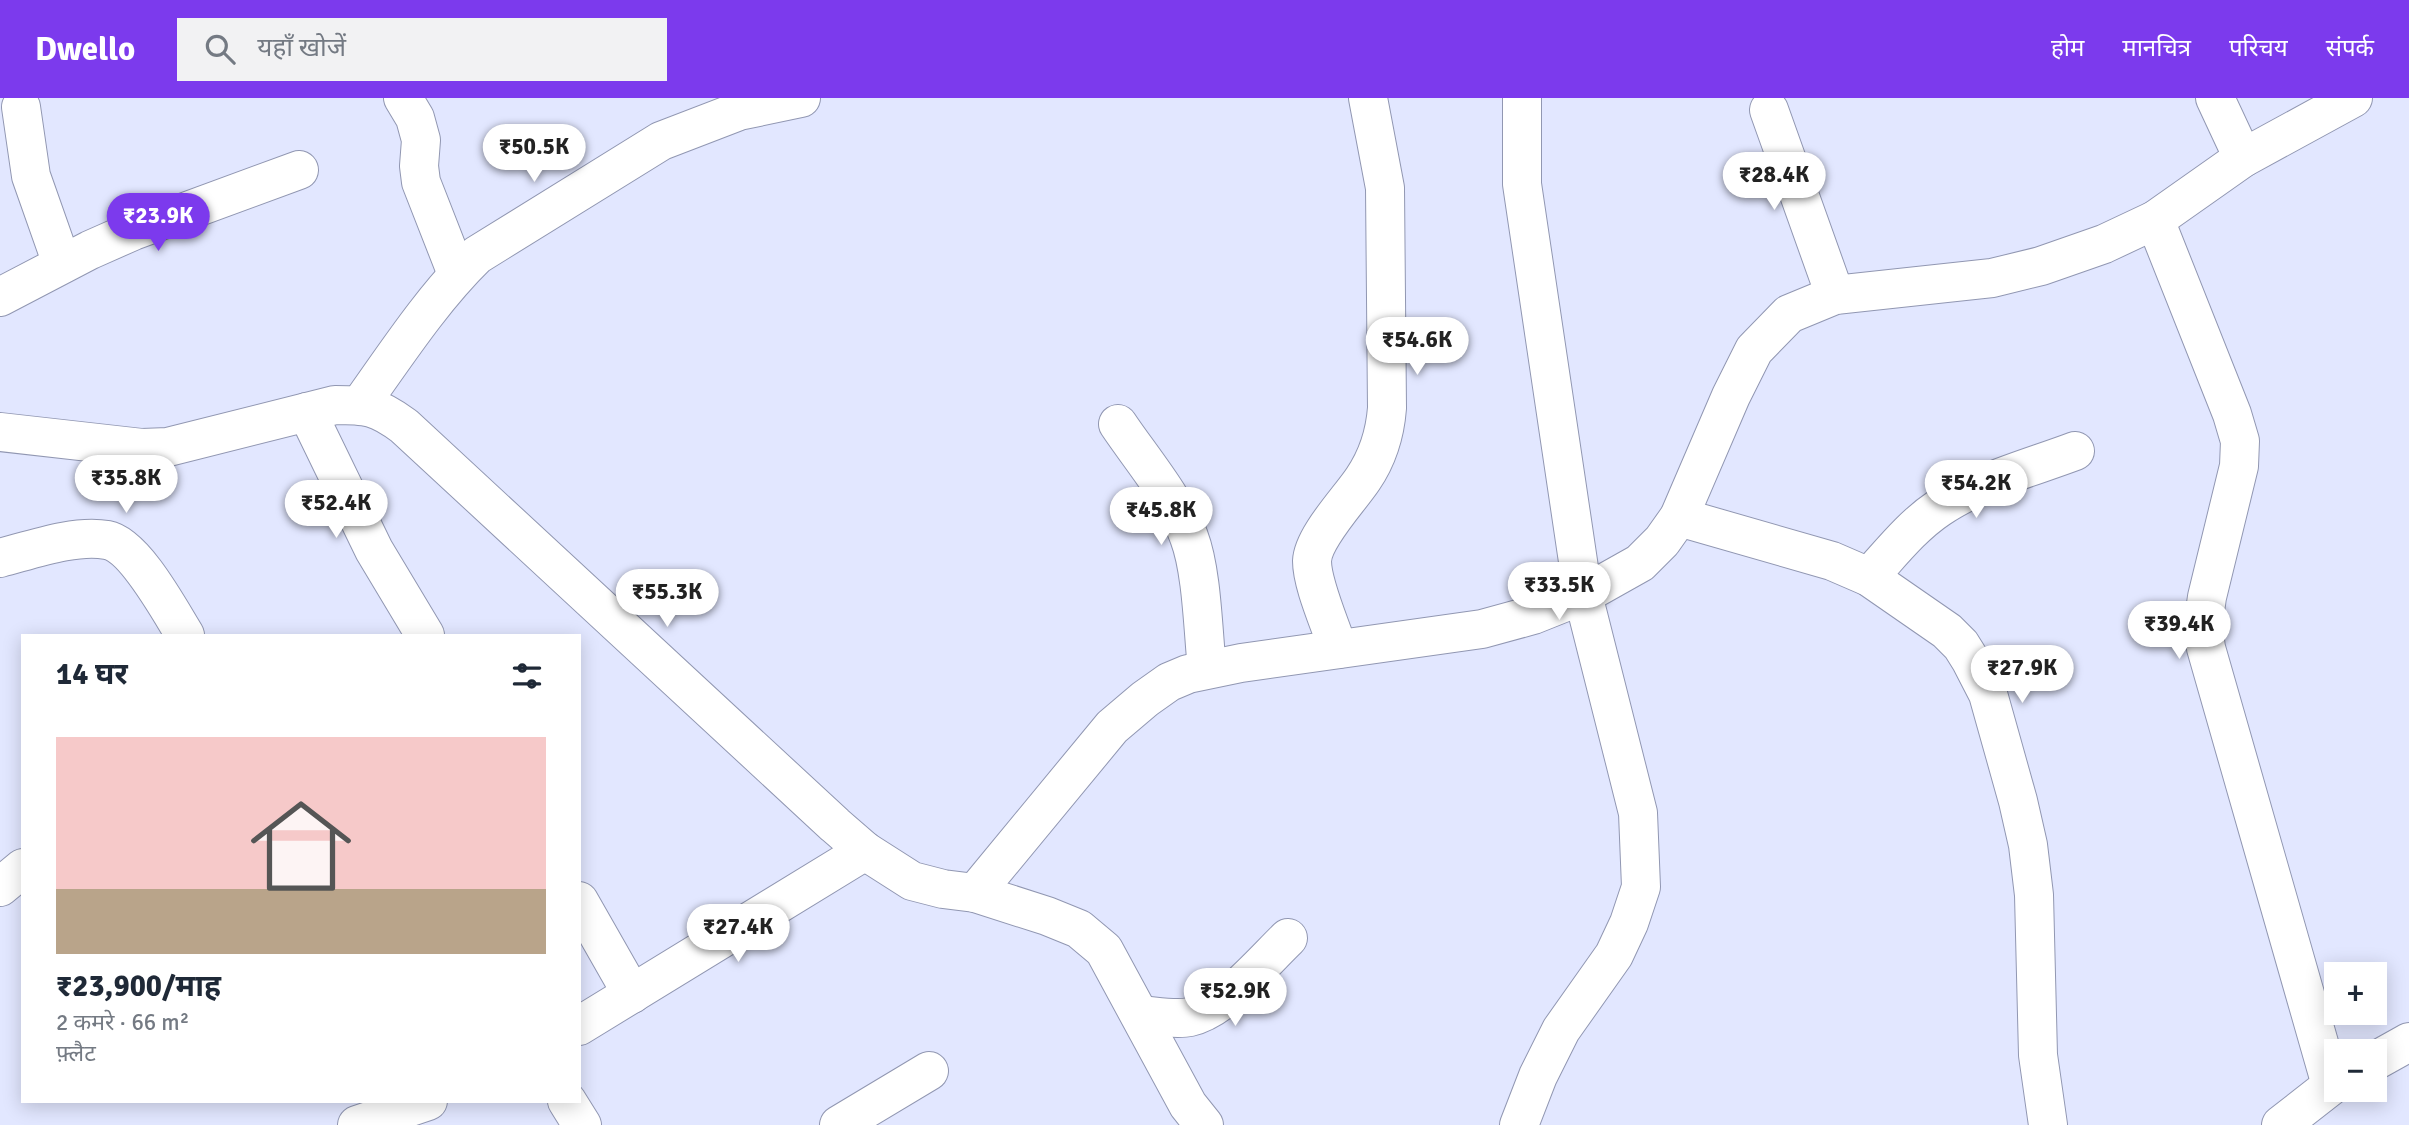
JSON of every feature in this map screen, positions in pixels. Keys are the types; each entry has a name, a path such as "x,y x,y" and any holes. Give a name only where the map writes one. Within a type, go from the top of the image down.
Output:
{"street":[{"path":"403,98 415,118 421,140 421,182 457,274"},
{"path":"360,405 457,274 477,255 661,141 739,111 801,98"},
{"path":"1338,649 1313,575 1312,559 1317,544 1365,477 1385,434 1387,408 1385,188 1368,98"},
{"path":"1519,1125 1538,1076 1561,1030 1614,955 1629,923 1641,887 1638,813 1583,595 1522,184 1522,98"},
{"path":"2214,98 2243,158"},
{"path":"975,893 1112,727 1169,682 1207,669 1482,629 1533,615 1583,595 1640,563 1662,541 1679,517 1731,396 1754,350 1789,314 1835,295 1992,278 2041,267 2104,244 2155,220 2243,158 2353,98"},
{"path":"21,107 32,176 62,264"},
{"path":"1769,110 1835,295"},
{"path":"0,297 133,231 299,170"},
{"path":"2155,220 2232,414 2239,441 2239,466 2207,597 2203,625 2206,648 2324,1050"},
{"path":"0,432 142,448 168,447 335,405 360,405 383,410 404,426 865,851 912,881 975,893 1079,929 1104,950 1188,1105 1204,1125"},
{"path":"307,412 374,550 424,634"},
{"path":"1118,424 1176,510 1189,537 1196,562 1207,669"},
{"path":"1869,577 1913,529 1946,503 1965,492 2075,451"},
{"path":"1679,517 1832,561 1869,577 1947,631 1961,645 1971,661 1988,694 2028,845 2034,895 2038,1055 2048,1125"},
{"path":"0,558 82,539 110,540 131,555 184,634"},
{"path":"581,1025 865,851"},
{"path":"0,887 21,870"},
{"path":"581,905 632,994"},
{"path":"1140,1015 1187,1018 1206,1012 1223,1000 1288,938"},
{"path":"2387,1054 2409,1042"},
{"path":"839,1125 929,1071"},
{"path":"2281,1125 2324,1092"},
{"path":"357,1125 422,1103"},
{"path":"568,1103 582,1125"}]}
